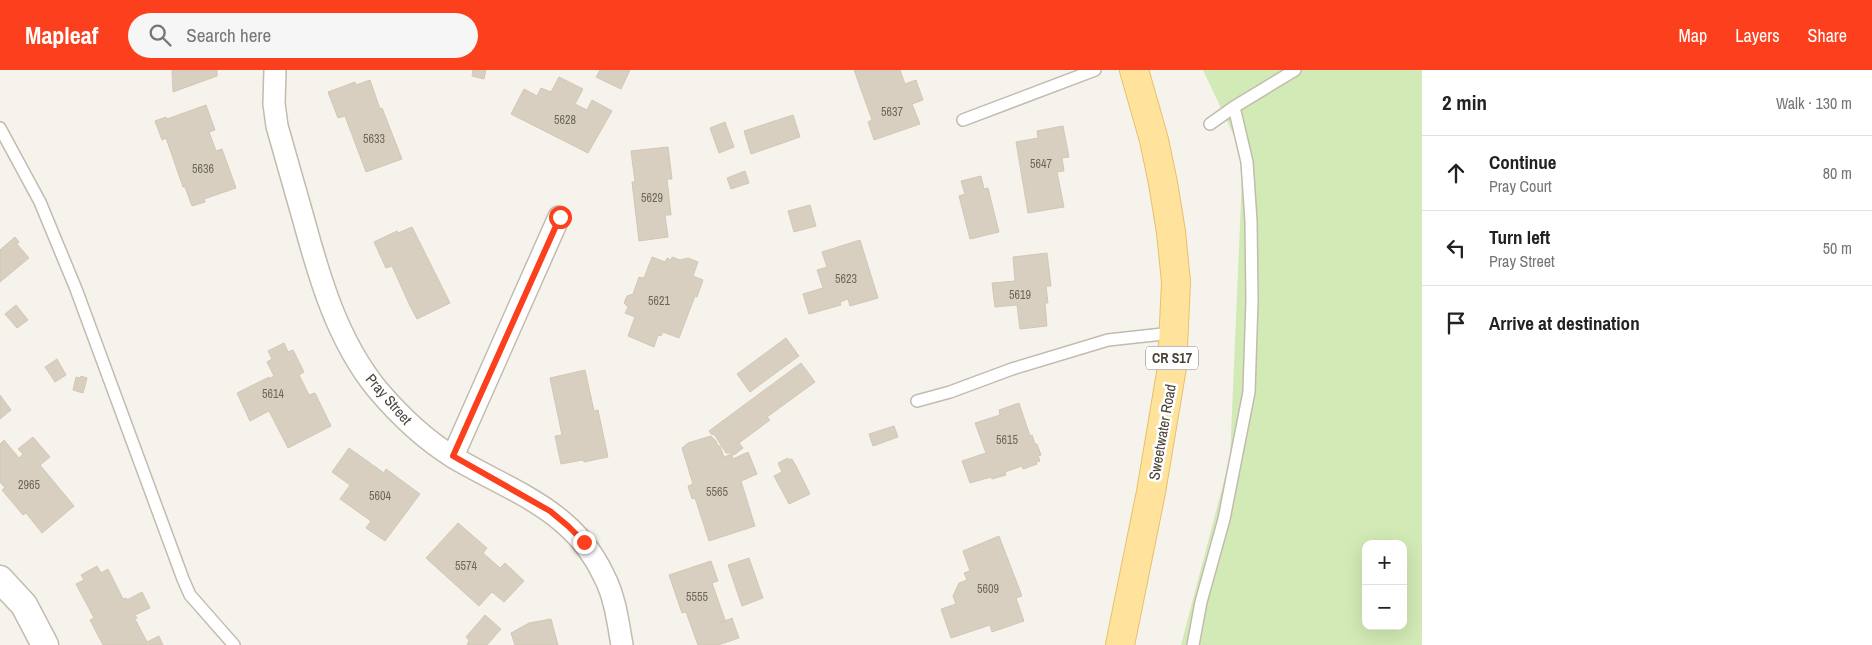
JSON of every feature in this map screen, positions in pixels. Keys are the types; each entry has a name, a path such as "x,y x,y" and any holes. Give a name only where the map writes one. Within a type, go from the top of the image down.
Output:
{"main road":[{"name":"Sweetwater Road","path":"1120,645 1151,492 1172,367 1172,333 1176,282 1164,183 1134,70"}],"street":[{"name":"Pray Street","path":"275,70 274,104 281,140 320,278 345,338 360,364 377,388 414,428 453,456 550,511 584,542 597,562 611,593 622,645"},
{"path":"453,456 560,217"},
{"path":"0,579 24,605 45,645"}],"lane":[{"path":"963,120 1095,70"},
{"path":"1210,124 1295,70"},
{"path":"1193,645 1201,602 1224,519 1249,392 1252,300 1251,221 1247,162 1234,107"},
{"path":"0,128 40,202 76,289 182,579 195,601 234,645"},
{"path":"917,401 950,392 1012,369 1108,340 1172,333"}],"green space":[{"path":"1203,70 1422,70 1422,645 1181,645 1230,458 1243,155"}],"building":[{"path":"172,70 217,70 217,76 173,92"},
{"path":"473,70 486,70 484,79 472,76"},
{"path":"600,70 630,70 621,89 596,77"},
{"path":"854,70 900,70 905,84 916,80 923,100 912,104 920,124 874,140 868,122 872,120"},
{"path":"559,77 583,89 575,104 587,110 592,100 612,111 588,153 511,114 524,89 537,96 541,88 551,92"},
{"path":"370,80 380,109 382,108 402,159 366,172 345,116 338,118 328,92 355,82 356,85"},
{"path":"206,105 215,130 209,132 216,151 222,149 236,188 204,199 205,202 192,206 185,187 183,187 166,138 162,140 155,121 166,117 167,119"},
{"path":"793,115 800,137 751,154 744,131"},
{"path":"725,122 734,147 719,153 710,128"},
{"path":"1063,126 1069,157 1062,158 1064,171 1057,172 1064,207 1028,213 1016,142 1038,138 1037,131"},
{"path":"668,147 672,179 667,179 671,215 665,215 668,237 639,241 632,182 635,182 631,151"},
{"path":"745,171 749,183 731,189 727,178"},
{"path":"981,176 984,189 988,188 999,232 970,239 959,196 965,194 961,181"},
{"path":"810,205 816,226 794,232 788,211"},
{"path":"412,227 450,303 417,319 392,266 386,268 374,242 397,231 398,233"},
{"path":"15,237 19,242 17,244 29,258 0,282 0,250"},
{"path":"860,240 878,298 850,306 848,299 840,302 841,305 809,314 803,294 823,288 817,270 827,267 822,252"},
{"path":"1047,253 1051,286 1046,286 1048,303 1045,303 1047,326 1020,329 1017,305 995,307 992,283 1015,281 1013,257"},
{"path":"652,257 665,262 667,258 671,260 672,257 680,260 688,258 698,262 693,276 703,280 679,338 663,332 661,336 658,335 654,347 628,336 635,317 625,313 628,307 624,303 627,296 633,294 639,277 644,278"},
{"path":"16,305 28,320 17,328 5,314"},
{"path":"786,338 799,356 750,392 737,374"},
{"path":"284,343 288,352 293,350 304,372 299,375 309,395 315,393 331,426 288,448 269,411 250,421 237,393 274,376 267,362 272,359 268,351"},
{"path":"57,359 66,375 55,382 45,367"},
{"path":"801,363 815,382 767,417 770,420 739,443 743,448 734,455 726,453 714,434 712,435 709,431"},
{"path":"585,370 594,411 598,410 608,457 561,464 555,436 562,435 550,378"},
{"path":"81,376 87,378 83,393 73,390 76,377 80,378"},
{"path":"0,395 11,410 0,419"},
{"path":"1019,403 1030,436 1032,435 1041,455 1038,456 1040,461 1023,469 1022,466 1005,472 1006,475 970,483 962,461 986,453 975,423 1000,415 999,410"},
{"path":"894,426 898,437 873,446 869,434"},
{"path":"711,436 720,446 724,457 732,454 733,459 748,452 757,474 741,481 755,526 709,541 695,498 692,499 688,486 693,484 682,448 688,443"},
{"path":"33,437 50,457 40,465 74,506 42,533 26,513 23,515 2,490 5,488 0,482 0,444 4,440 19,458 23,454 18,449"},
{"path":"349,448 384,473 386,469 420,494 385,541 366,528 371,521 340,499 350,485 332,472"},
{"path":"788,458 789,460 792,459 810,494 789,504 774,476 782,472 778,463"},
{"path":"458,523 487,548 483,553 500,568 505,563 524,581 504,602 492,592 479,606 426,558"},
{"path":"999,536 1022,596 1016,598 1024,621 992,632 990,625 951,638 941,609 956,604 953,596 959,583 967,580 964,573 970,571 963,551"},
{"path":"749,558 763,598 742,606 728,565"},
{"path":"711,561 718,581 712,583 725,620 720,623 732,618 739,638 718,645 698,645 686,612 682,613 669,575"},
{"path":"97,566 101,573 108,569 123,599 126,598 127,600 142,592 150,608 135,615 137,618 135,619 147,642 159,636 163,645 103,645 90,620 94,618 76,584 84,580 81,575"},
{"path":"485,615 501,629 487,645 467,645 469,640 466,637"},
{"path":"551,619 558,645 515,645 511,633 529,623"}],"route":[{"path":"560,217 453,456 550,511 584,542"}]}
